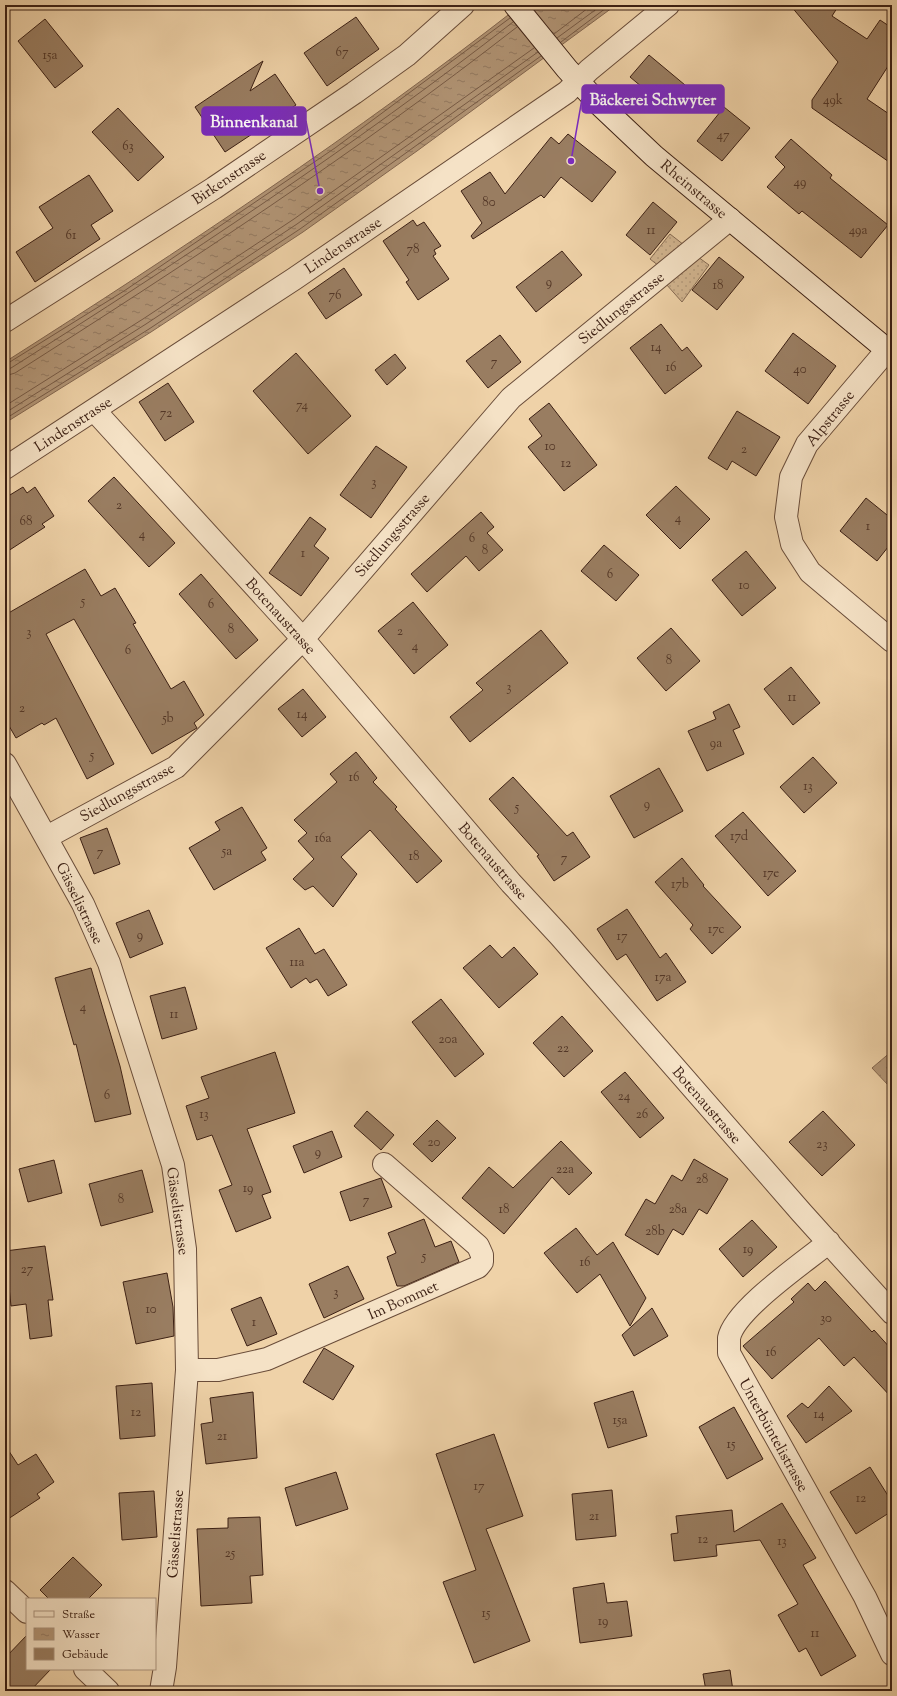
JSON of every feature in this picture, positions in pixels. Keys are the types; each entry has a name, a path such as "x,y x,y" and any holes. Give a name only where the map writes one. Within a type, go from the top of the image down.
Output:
{"street":[{"name":"Birkenstrasse","path":"5,321 214,188 354,93 407,55 463,5"},
{"name":"Rheinstrasse","path":"515,5 599,104 654,156 889,352"},
{"name":"Lindenstrasse","path":"5,468 294,279 567,92 573,75 668,5"},
{"name":"Siedlungsstrasse","path":"46,836 176,767 303,639 511,398 730,219"},
{"name":"Alpstrasse","path":"889,352 806,444 791,477 786,517 792,544 810,572 892,641"},
{"name":"Botenaustrasse","path":"94,410 303,639 511,884 560,936 892,1313"},
{"name":"Gässelistrasse","path":"5,764 83,904 109,963 173,1165 185,1249 187,1370 165,1666 161,1691"},
{"name":"Im Bommet","path":"187,1370 218,1370 267,1359 478,1267 482,1262 482,1255 478,1246 384,1164"},
{"name":"Unterbüntelistrasse","path":"829,1242 746,1309 734,1326 730,1337 729,1353 865,1597 892,1654"},
{"path":"5,1591 26,1611"},
{"path":"86,1670 108,1691"}],"shaded area":[{"path":"670,234 684,245 659,266 650,259"},
{"path":"698,257 709,265 682,302 666,284"}],"water":[{"path":"521,5 616,5 417,151 303,232 151,332 5,423 5,362 137,277 267,190 396,99"},
{"path":"892,1051 892,1082 888,1085 872,1068"}],"building":[{"path":"790,5 839,5 832,16 867,39 880,20 892,28 892,60 867,99 892,116 892,164 812,108 812,100 838,62"},
{"path":"356,17 379,49 327,86 304,53"},
{"path":"45,19 83,66 55,88 18,41"},
{"path":"649,55 685,85 666,107 630,77"},
{"path":"263,61 250,91 275,74 296,105 225,152 195,107"},
{"path":"724,107 750,128 722,161 697,141"},
{"path":"118,108 164,157 138,181 92,132"},
{"path":"568,134 616,172 592,202 561,177 544,198 541,195 473,239 471,236 482,223 461,191 490,172 505,194 551,137 559,144"},
{"path":"791,139 832,175 830,178 888,225 861,258 802,211 799,214 767,187 785,167 775,157"},
{"path":"89,175 113,211 91,225 100,239 35,282 16,252 53,228 39,207"},
{"path":"653,202 677,222 650,255 626,235"},
{"path":"413,220 417,226 424,222 441,246 434,250 436,254 433,256 449,279 418,300 406,282 409,280 383,241"},
{"path":"562,251 582,275 536,312 516,287"},
{"path":"719,257 744,277 717,310 692,290"},
{"path":"344,268 362,295 326,319 308,293"},
{"path":"661,324 682,351 687,347 702,366 665,394 630,348"},
{"path":"793,333 836,366 808,404 765,371"},
{"path":"500,335 521,362 488,388 466,361"},
{"path":"296,353 351,416 308,454 253,391"},
{"path":"395,354 406,368 387,385 375,370"},
{"path":"168,383 194,422 165,441 139,402"},
{"path":"549,403 597,465 564,491 528,447 542,436 529,419"},
{"path":"737,411 780,437 756,476 732,461 727,470 708,458"},
{"path":"376,446 407,467 371,518 340,495"},
{"path":"114,477 175,543 149,567 88,501"},
{"path":"676,486 710,519 680,549 646,515"},
{"path":"23,487 27,493 35,487 54,516 42,524 45,527 5,553 5,498"},
{"path":"866,498 892,519 892,542 877,561 840,531"},
{"path":"481,512 494,527 487,533 503,550 479,571 466,556 427,592 411,574"},
{"path":"310,517 326,529 314,546 329,558 301,596 269,573"},
{"path":"604,545 639,575 616,601 581,571"},
{"path":"746,551 776,588 742,616 712,580"},
{"path":"85,569 101,596 115,588 136,623 133,624 171,689 184,681 204,715 194,723 197,728 152,754 74,619 46,634 114,764 87,779 56,718 44,725 42,723 16,738 5,719 5,615"},
{"path":"201,574 258,640 236,659 179,594"},
{"path":"413,602 448,645 414,674 378,631"},
{"path":"671,628 700,661 666,691 637,658"},
{"path":"541,630 568,663 470,742 450,717 483,690 476,683"},
{"path":"791,667 820,703 793,725 764,689"},
{"path":"303,689 326,717 302,737 278,709"},
{"path":"729,704 740,727 733,730 744,754 707,771 688,731 716,719 713,712"},
{"path":"356,752 377,778 373,782 397,807 395,809 442,861 417,883 370,830 341,857 357,874 333,907 313,886 305,890 293,879 314,859 298,841 307,833 294,820 337,782 330,774"},
{"path":"813,757 837,783 804,813 780,787"},
{"path":"659,768 683,811 634,838 610,796"},
{"path":"513,777 567,836 573,832 590,857 554,881 537,856 539,855 489,799"},
{"path":"242,807 267,848 261,852 266,860 214,890 189,848 220,830 215,822"},
{"path":"743,812 796,871 768,896 715,836"},
{"path":"107,828 120,864 94,874 80,838"},
{"path":"682,858 704,885 703,886 741,927 712,954 690,929 693,925 655,882"},
{"path":"627,909 660,958 666,953 686,982 657,1001 626,954 617,960 597,929"},
{"path":"149,910 163,944 130,958 116,923"},
{"path":"299,928 315,954 324,949 347,985 328,996 317,979 310,983 306,978 291,988 266,948"},
{"path":"490,945 502,958 514,947 538,974 499,1008 463,968"},
{"path":"91,968 120,1066 131,1114 95,1122 76,1044 74,1045 55,978"},
{"path":"185,987 197,1029 162,1039 150,996"},
{"path":"441,999 484,1054 455,1077 412,1022"},
{"path":"562,1016 593,1051 564,1077 533,1043"},
{"path":"275,1052 295,1113 247,1129 271,1192 262,1195 271,1218 236,1232 219,1190 232,1185 212,1135 197,1140 186,1106 209,1098 201,1077"},
{"path":"625,1072 664,1118 640,1138 601,1092"},
{"path":"367,1111 394,1135 381,1150 354,1126"},
{"path":"823,1111 855,1145 822,1176 789,1142"},
{"path":"437,1120 456,1138 432,1162 413,1144"},
{"path":"332,1131 342,1157 304,1173 293,1146"},
{"path":"561,1141 592,1173 569,1195 552,1177 504,1234 462,1198 489,1167 513,1188"},
{"path":"694,1159 728,1179 707,1214 699,1209 683,1235 673,1229 658,1255 625,1235 646,1199 655,1204 672,1175 682,1181"},
{"path":"54,1160 62,1193 28,1202 19,1169"},
{"path":"142,1170 153,1212 101,1226 89,1184"},
{"path":"381,1178 392,1207 350,1221 340,1192"},
{"path":"424,1219 435,1247 451,1241 459,1262 404,1286 397,1286 387,1257 396,1253 388,1233"},
{"path":"752,1220 777,1247 743,1277 719,1249"},
{"path":"576,1228 597,1255 613,1242 646,1298 630,1326 600,1274 577,1293 544,1253"},
{"path":"45,1246 53,1300 48,1300 52,1336 30,1339 26,1304 11,1306 9,1287 5,1287 5,1251"},
{"path":"348,1266 364,1299 324,1318 309,1284"},
{"path":"167,1273 173,1307 174,1336 136,1344 123,1282"},
{"path":"825,1281 872,1332 874,1330 892,1350 892,1398 854,1357 844,1366 819,1338 772,1379 743,1346 794,1302 791,1299 808,1283 815,1291"},
{"path":"261,1297 277,1334 247,1346 231,1309"},
{"path":"652,1308 668,1336 634,1356 622,1335"},
{"path":"324,1348 354,1366 333,1400 303,1382"},
{"path":"152,1383 155,1436 120,1439 116,1386"},
{"path":"829,1386 852,1411 806,1443 787,1416 802,1403 808,1408"},
{"path":"633,1391 647,1436 608,1448 594,1403"},
{"path":"253,1392 257,1458 206,1464 201,1424 213,1422 210,1398"},
{"path":"734,1407 763,1459 727,1479 699,1427"},
{"path":"494,1434 523,1516 486,1529 530,1641 474,1663 443,1582 476,1570 436,1454"},
{"path":"5,1445 18,1465 36,1454 54,1482 37,1494 40,1498 5,1521"},
{"path":"870,1467 892,1502 892,1511 856,1534 830,1492"},
{"path":"336,1472 348,1509 296,1526 285,1488"},
{"path":"612,1490 616,1536 576,1540 572,1494"},
{"path":"154,1491 157,1537 122,1540 119,1493"},
{"path":"782,1503 816,1558 803,1565 856,1656 821,1676 806,1648 799,1652 778,1615 798,1604 760,1540 716,1545 717,1556 674,1561 671,1534 678,1533 676,1516 732,1510 734,1532"},
{"path":"260,1517 263,1575 250,1576 252,1603 201,1606 197,1529 228,1528 228,1518"},
{"path":"73,1557 102,1585 89,1598 48,1598 40,1590"},
{"path":"604,1583 607,1603 627,1601 632,1636 580,1643 573,1588"},
{"path":"26,1636 26,1670 50,1670 30,1691 12,1691 5,1684 5,1658"},
{"path":"730,1670 733,1691 706,1691 703,1674"}],"place":[{"name":"Bäckerei Schwyter","path":"571,161"},
{"name":"Binnenkanal","path":"320,191"}]}
